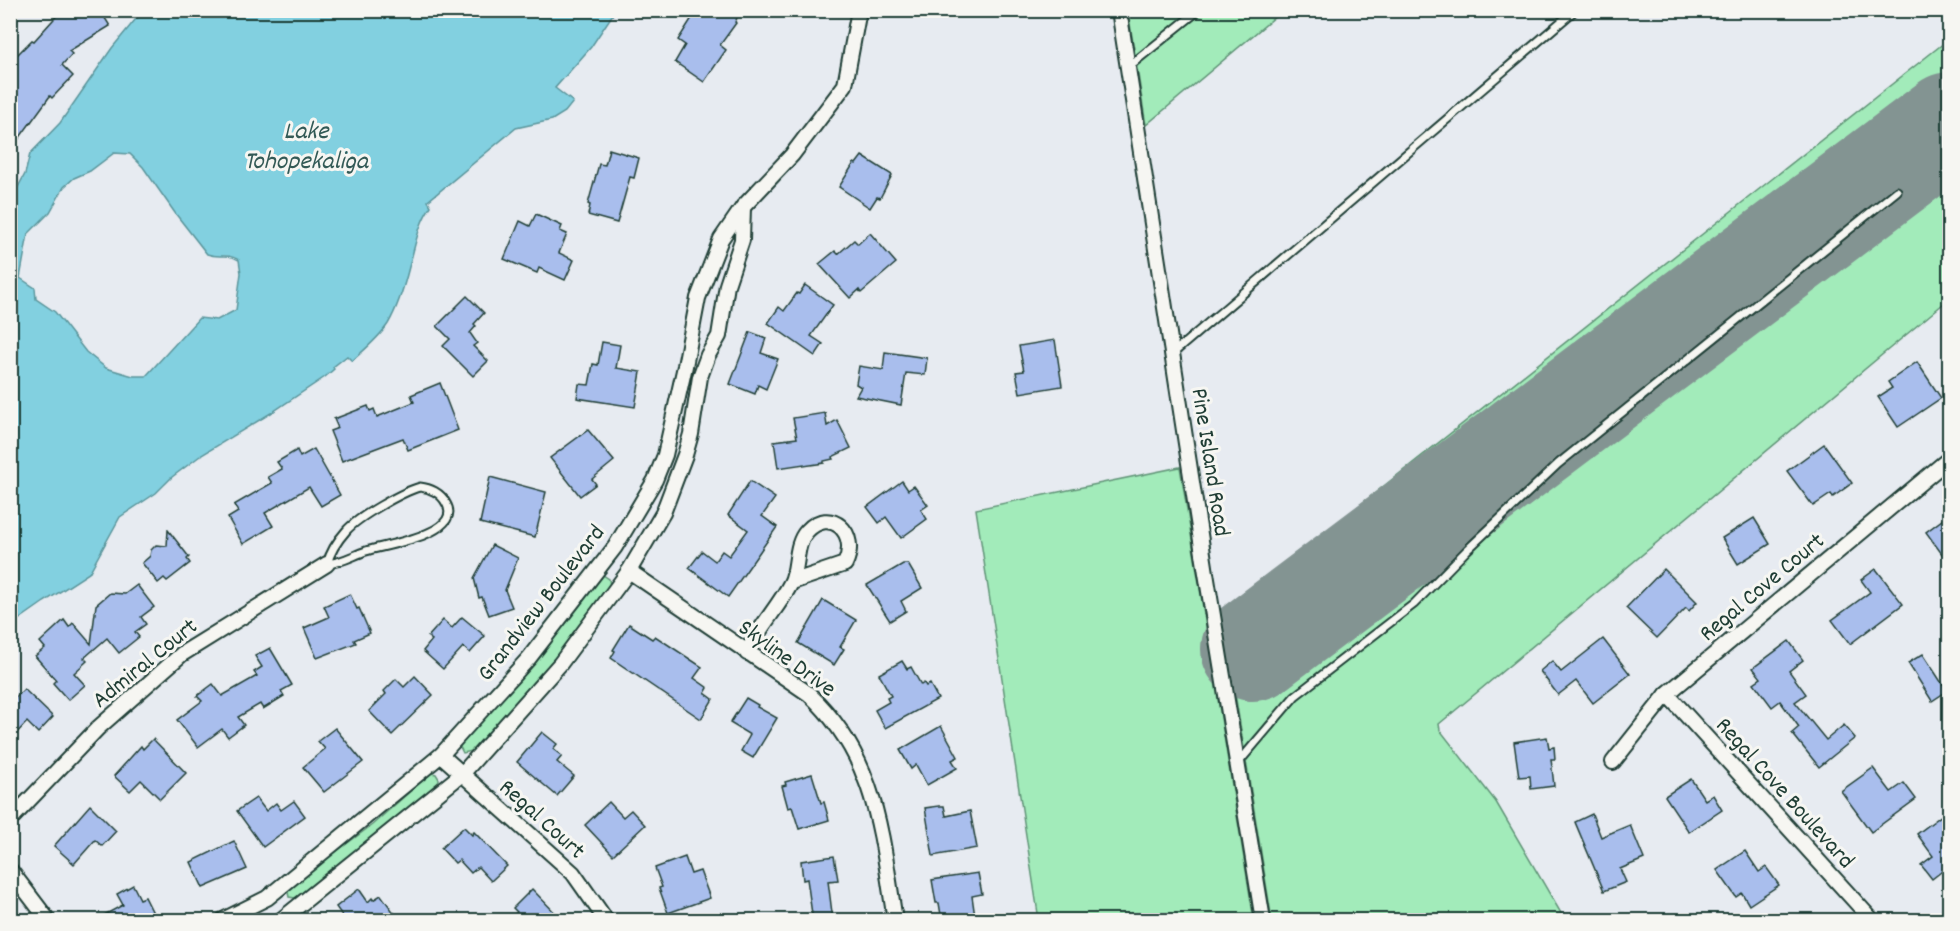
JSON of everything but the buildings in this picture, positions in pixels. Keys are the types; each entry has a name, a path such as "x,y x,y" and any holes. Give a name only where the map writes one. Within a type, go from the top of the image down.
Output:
{"street":[{"name":"Grandview Boulevard","path":"223,921 267,898 441,755 529,658 610,554 655,480 664,455 671,432 698,298 721,239 743,207 792,155 845,85 859,10"},
{"name":"Pine Island Road","path":"1119,10 1263,921"},
{"name":"Grandview Boulevard","path":"281,920 462,774 561,664 629,571 663,513 685,454 691,434 700,377 708,355 719,336 726,285 742,240 743,207"},
{"name":"Regal Cove Court","path":"1613,762 1667,694 1950,458"},
{"path":"747,653 755,636 792,582 805,533 819,523 832,522 839,526 847,535 850,547 845,564 792,582"},
{"name":"Admiral Court","path":"10,819 98,728 182,654 327,564"},
{"name":"Skyline Drive","path":"629,571 809,694 828,712 861,765 871,791 879,819 895,921"},
{"name":"Regal Cove Boulevard","path":"1667,694 1872,921"},
{"name":"Regal Court","path":"441,755 573,873 606,921"},
{"path":"10,870 48,921"},
{"path":"267,898 281,920"}],"lane":[{"path":"1128,67 1199,10"},
{"path":"1172,354 1575,10"},
{"path":"1237,764 1295,696 1414,604 1558,464 1897,191"},
{"path":"420,487 429,488 442,497 447,504 450,514 448,520 438,529 423,536 365,551 338,564 327,564 329,555 346,531 356,522 409,490 420,487"}],"green space":[{"path":"1128,11 1282,11 1146,125"},
{"path":"1949,39 1949,299 1439,724 1440,730 1496,802 1565,920 1272,920 1222,614"},
{"path":"1180,467 1254,920 1039,920 976,509"},
{"path":"603,575 609,579 610,586 544,673 472,751 463,753 459,745 462,740 540,657"},
{"path":"431,773 436,774 439,779 438,785 421,800 317,883 295,898 289,897 287,888 372,825"}],"water":[{"name":"Lake Tohopekaliga","path":"146,10 615,11 591,47 555,88 573,102 565,112 552,120 516,128 428,201 431,206 420,228 398,304 388,324 376,339 352,361 347,356 325,377 200,456 172,477 156,493 120,517 89,573 11,625 11,200 25,174 30,154 60,123 112,48","holes":["114,153 130,154 143,167 207,254 230,256 239,260 241,273 236,310 217,320 199,318 146,376 133,376 106,368 86,352 55,312 36,299 35,288 20,278 28,234 50,212 64,187 74,178 90,171"]}],"runway":[{"path":"1253,649 1950,124"}]}
